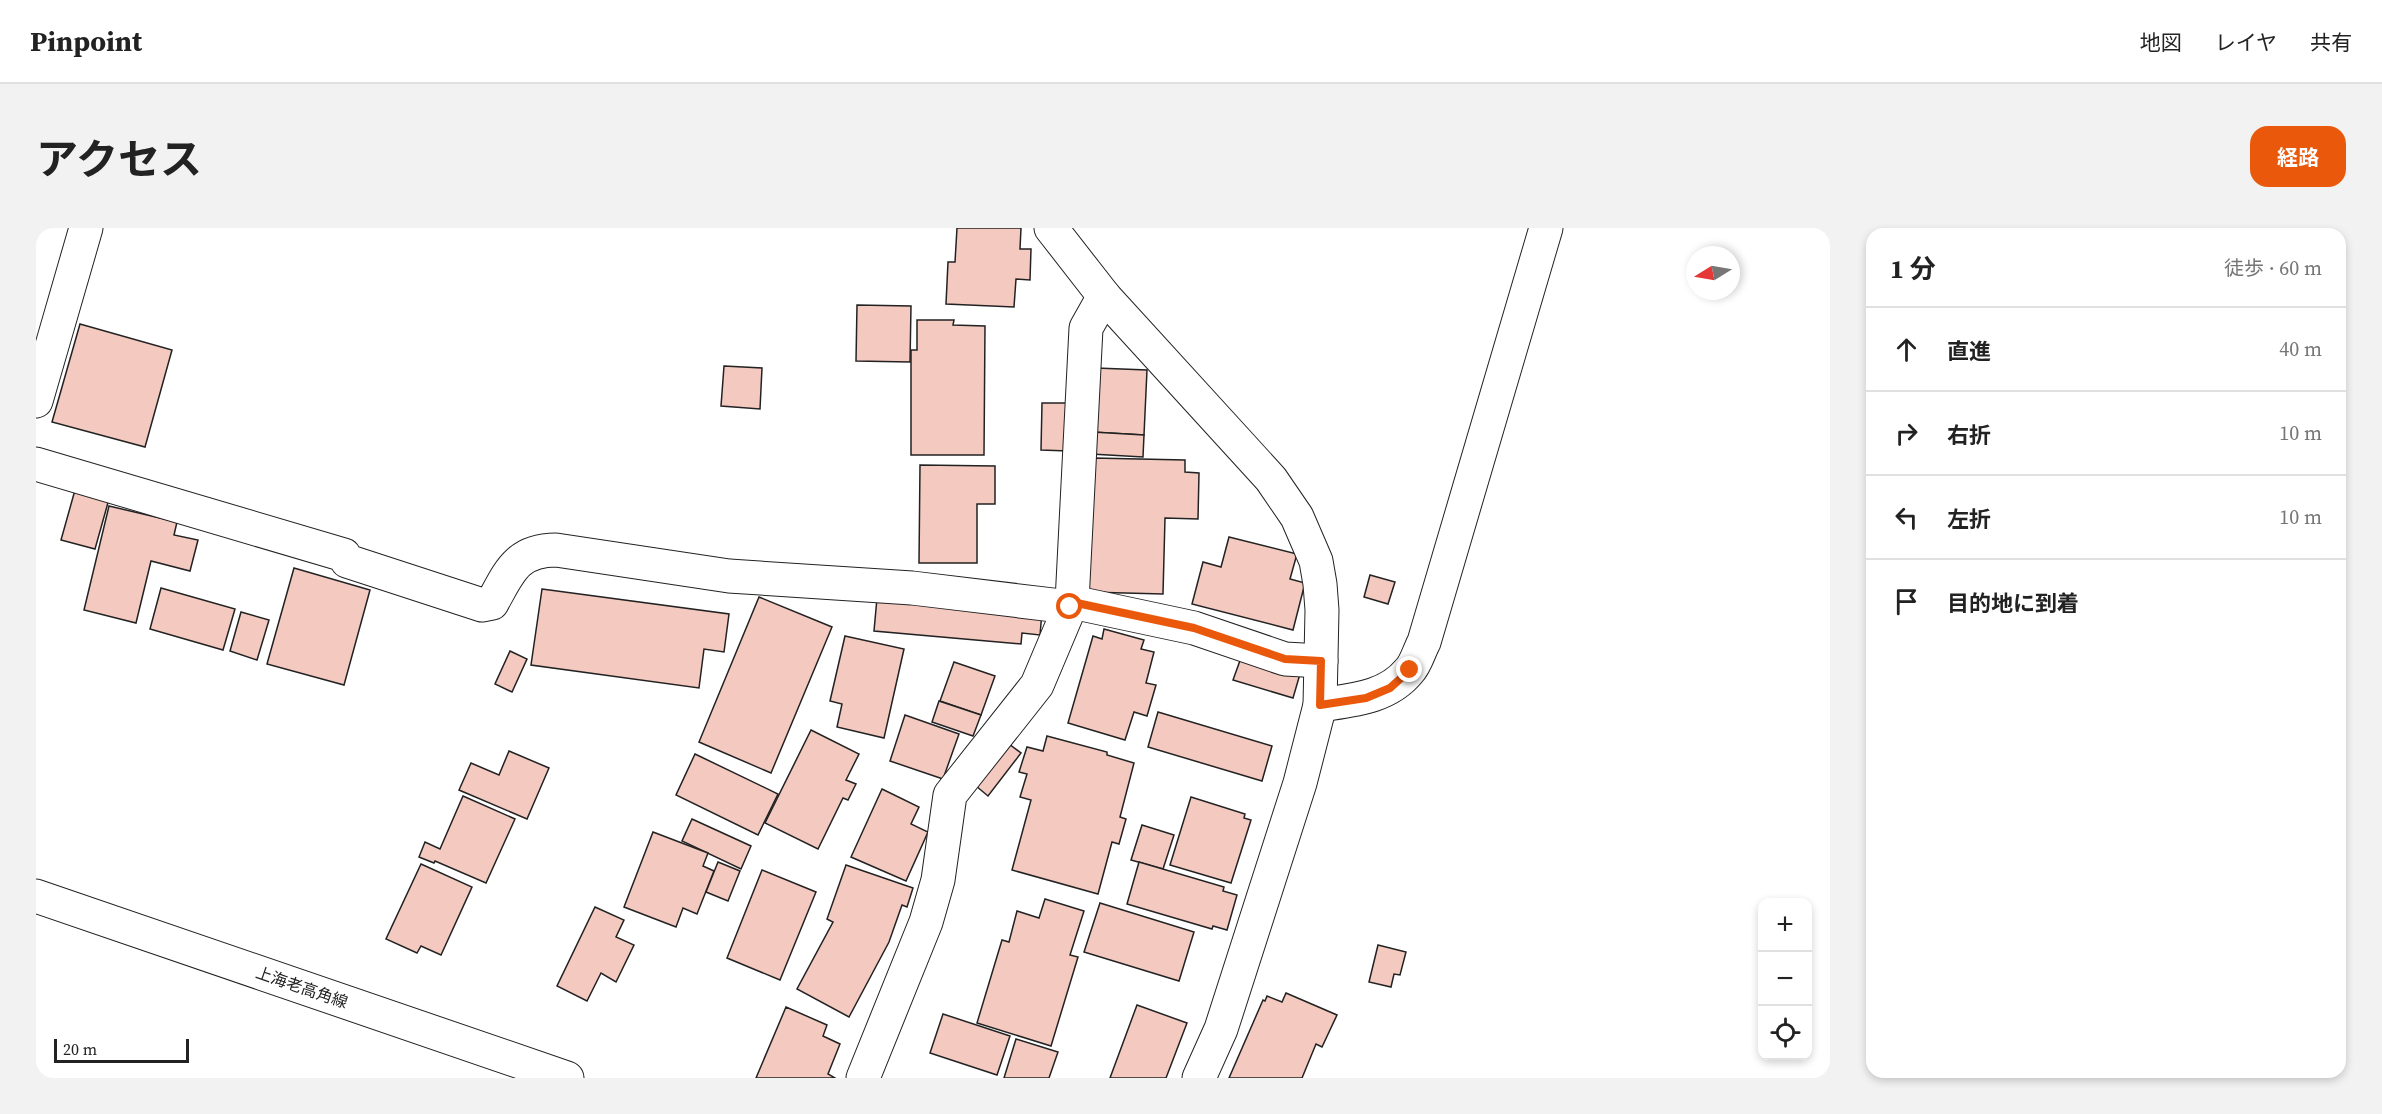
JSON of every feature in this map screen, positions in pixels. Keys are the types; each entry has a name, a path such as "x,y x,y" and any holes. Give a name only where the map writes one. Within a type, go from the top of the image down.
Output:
{"street":[{"path":"36,401 86,228"},
{"path":"1051,228 1104,296 1271,479 1297,517 1316,561 1320,584 1320,705 1300,783 1221,1029 1199,1078"},
{"path":"1320,705 1366,698 1390,688 1410,670 1424,642 1546,228"},
{"path":"863,1078 926,922 938,880 950,795 1037,685 1071,604 1086,328 1104,296"},
{"path":"36,464 344,555 347,561 482,604 492,603 517,561 542,550 556,549 729,576 912,588 1071,604 1194,628 1285,659 1321,661"},
{"name":"上海老高角線","path":"36,896 567,1078"}],"building":[{"path":"957,228 1021,228 1020,249 1031,249 1030,280 1016,279 1014,307 946,304 948,262 955,262"},
{"path":"857,305 911,306 910,362 856,361"},
{"path":"917,320 954,320 953,325 985,326 984,455 911,455 911,350 917,350"},
{"path":"80,324 172,350 145,447 52,422"},
{"path":"724,366 762,368 760,409 721,406"},
{"path":"1096,368 1147,370 1144,435 1092,432"},
{"path":"1042,403 1070,403 1068,451 1041,450"},
{"path":"1092,432 1144,435 1143,457 1091,454"},
{"path":"1093,458 1185,460 1185,472 1199,473 1198,519 1165,518 1163,594 1087,592"},
{"path":"920,465 995,466 995,504 977,504 977,563 919,563"},
{"path":"75,490 109,499 95,549 61,540"},
{"path":"109,506 177,522 174,535 198,540 190,571 151,561 136,623 84,610"},
{"path":"1229,537 1297,554 1290,579 1305,583 1293,630 1192,604 1203,562 1221,567"},
{"path":"294,568 370,590 344,685 267,664"},
{"path":"1370,575 1395,582 1388,604 1364,597"},
{"path":"161,588 235,609 223,650 150,629"},
{"path":"542,589 729,614 724,652 704,649 699,688 531,665"},
{"path":"759,597 832,627 771,773 699,742"},
{"path":"877,598 1042,612 1040,635 1022,633 1021,644 874,631"},
{"path":"241,612 269,620 257,660 230,651"},
{"path":"1104,629 1144,640 1141,649 1154,652 1146,683 1156,685 1147,716 1134,712 1125,740 1068,723 1093,636 1102,639"},
{"path":"845,636 904,649 884,738 837,727 842,704 830,701"},
{"path":"510,651 527,659 512,692 495,684"},
{"path":"1242,655 1300,674 1293,698 1233,680"},
{"path":"954,662 995,676 981,715 940,701"},
{"path":"939,701 981,715 973,736 932,722"},
{"path":"1158,712 1272,746 1262,781 1148,747"},
{"path":"905,715 959,734 943,779 890,761"},
{"path":"811,730 859,754 846,780 856,784 848,800 843,798 818,849 765,823"},
{"path":"1047,736 1107,752 1107,755 1134,763 1120,817 1126,819 1119,844 1112,842 1098,894 1012,870 1031,800 1020,797 1027,774 1019,772 1027,747 1043,751"},
{"path":"1009,744 1021,753 988,796 976,786"},
{"path":"509,751 549,768 527,819 459,790 471,763 499,775"},
{"path":"695,754 778,794 758,835 676,795"},
{"path":"882,789 919,807 911,824 928,832 906,881 851,857"},
{"path":"463,796 515,819 486,883 435,861 434,863 419,857 425,842 440,849"},
{"path":"1191,797 1245,814 1244,818 1251,820 1231,883 1170,865"},
{"path":"692,819 751,846 741,869 682,841"},
{"path":"1142,825 1174,835 1163,869 1131,860"},
{"path":"653,832 708,853 703,866 714,871 697,914 683,908 676,927 624,907"},
{"path":"718,862 740,871 728,901 706,892"},
{"path":"1139,862 1224,887 1223,891 1237,895 1227,930 1213,926 1212,929 1127,904"},
{"path":"421,864 472,887 441,955 421,946 417,953 386,939"},
{"path":"846,865 913,888 907,907 902,905 889,942 849,1017 797,989 833,922 827,919"},
{"path":"762,870 816,892 780,980 727,958"},
{"path":"1045,899 1084,911 1070,955 1078,957 1051,1046 977,1023 1002,940 1009,942 1017,911 1039,918"},
{"path":"1100,903 1194,932 1179,981 1084,952"},
{"path":"595,907 624,920 616,937 634,945 616,982 601,973 587,1001 557,986"},
{"path":"1378,945 1406,952 1400,975 1394,974 1391,987 1369,982"},
{"path":"1286,993 1337,1015 1322,1047 1316,1044 1302,1078 1229,1078 1263,1000 1265,1001 1267,996 1282,1002"},
{"path":"1137,1005 1187,1023 1166,1078 1110,1078"},
{"path":"786,1007 827,1025 823,1036 840,1044 828,1074 835,1078 756,1078"},
{"path":"943,1014 1010,1036 997,1075 930,1053"},
{"path":"1016,1039 1058,1052 1049,1078 1004,1078"}],"route":[{"path":"1070,607 1072,602 1194,628 1285,659 1321,661 1320,705 1366,698 1390,688 1410,670"}]}
